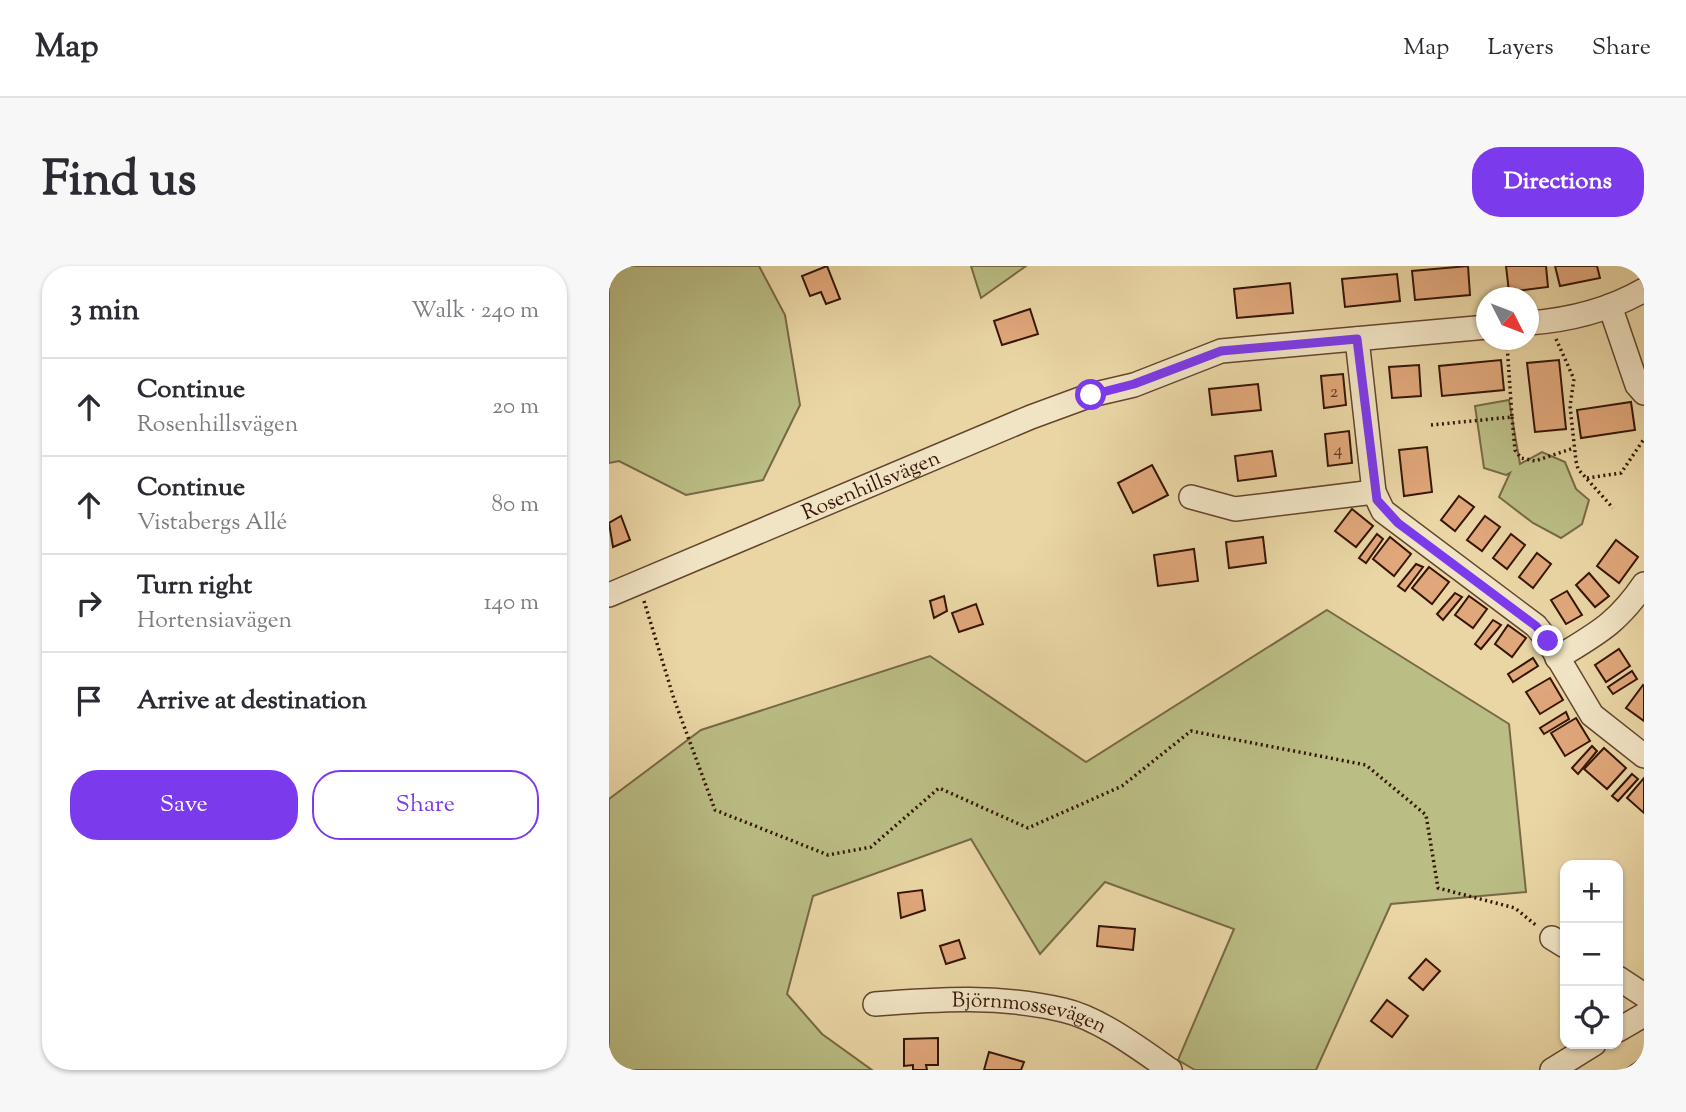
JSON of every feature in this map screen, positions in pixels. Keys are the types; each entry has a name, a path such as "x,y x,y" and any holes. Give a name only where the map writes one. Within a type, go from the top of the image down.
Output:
{"street":[{"path":"1539,322 1610,306 1644,290"},
{"path":"1610,306 1637,384 1644,394"},
{"name":"Rosenhillsvägen","path":"609,595 1031,417 1091,395 1134,384 1221,351 1476,328"},
{"path":"1357,339 1374,492 1384,511 1536,626 1592,715 1644,756"},
{"path":"1191,497 1235,509 1374,492"},
{"path":"1557,658 1610,625 1625,612 1644,584"},
{"path":"1623,981 1644,995"},
{"name":"Björnmossevägen","path":"876,1004 964,997 1065,1010 1125,1039 1170,1070"},
{"path":"1623,1027 1644,1014"},
{"path":"1552,1070 1586,1049"}],"path":[{"path":"1556,339 1574,379 1570,407 1578,469 1613,508"},
{"path":"1507,350 1515,450 1521,458 1535,461 1574,448"},
{"path":"1431,425 1512,417"},
{"path":"1587,478 1621,472 1644,439"},
{"path":"641,582 674,699 715,810 828,855 871,847 939,788 1028,828 1122,786 1191,731 1366,765 1426,815 1437,888 1515,908 1559,942"}],"green space":[{"path":"609,266 759,266 785,315 800,405 763,480 686,495 619,461 609,463"},
{"path":"971,266 1026,266 981,298"},
{"path":"1509,400 1520,464 1542,452 1565,462 1576,489 1589,500 1582,524 1561,538 1533,523 1499,497 1510,473 1506,475 1484,468 1475,406"},
{"path":"1327,610 1509,724 1526,892 1391,904 1316,1070 1195,1070 1178,1060 1234,929 1105,882 1040,954 971,839 813,896 787,994 822,1034 872,1070 609,1070 609,799 701,730 930,656 1086,762"}],"building":[{"path":"827,266 840,299 826,304 821,292 810,296 802,276"},
{"path":"1468,266 1470,295 1415,300 1412,271"},
{"path":"1506,266 1546,266 1548,287 1508,287"},
{"path":"1555,266 1597,266 1600,278 1560,286"},
{"path":"1397,274 1400,301 1345,307 1342,279"},
{"path":"1290,283 1293,313 1237,318 1234,289"},
{"path":"1030,309 1038,334 1002,345 994,321"},
{"path":"1501,360 1504,390 1442,396 1439,366"},
{"path":"1559,360 1566,429 1535,432 1527,363"},
{"path":"1419,365 1421,396 1392,398 1389,367"},
{"path":"1343,374 1346,405 1324,408 1321,376"},
{"path":"1258,384 1261,410 1212,415 1209,389"},
{"path":"1631,402 1635,430 1581,438 1577,410"},
{"path":"1349,431 1352,463 1328,466 1325,434"},
{"path":"1427,447 1432,492 1404,496 1399,450"},
{"path":"1272,451 1276,476 1238,481 1235,456"},
{"path":"1152,465 1168,495 1133,513 1118,483"},
{"path":"1459,496 1474,507 1455,531 1441,520"},
{"path":"1352,509 1373,526 1356,547 1335,531"},
{"path":"621,516 630,540 613,547 609,523"},
{"path":"1485,516 1500,527 1482,551 1467,540"},
{"path":"1377,534 1383,539 1366,563 1359,558"},
{"path":"1511,534 1525,545 1507,569 1493,558"},
{"path":"1263,537 1266,563 1229,568 1226,542"},
{"path":"1390,537 1411,554 1394,576 1373,559"},
{"path":"1616,540 1638,557 1619,583 1597,566"},
{"path":"1194,549 1198,581 1158,586 1154,555"},
{"path":"1537,553 1551,564 1533,588 1519,577"},
{"path":"1416,564 1423,567 1405,591 1398,586"},
{"path":"1429,567 1449,582 1432,604 1412,588"},
{"path":"1589,573 1609,596 1595,607 1576,585"},
{"path":"1567,591 1582,615 1566,624 1551,600"},
{"path":"1455,593 1462,597 1443,620 1437,614"},
{"path":"944,596 947,611 934,618 930,601"},
{"path":"1469,596 1487,609 1473,628 1455,615"},
{"path":"976,604 983,624 959,632 952,613"},
{"path":"1493,620 1501,625 1481,649 1475,644"},
{"path":"1508,625 1526,638 1512,657 1495,644"},
{"path":"1619,649 1630,666 1606,682 1595,665"},
{"path":"1533,658 1538,666 1513,682 1508,674"},
{"path":"1632,671 1637,679 1613,694 1608,687"},
{"path":"1550,678 1563,700 1540,714 1526,692"},
{"path":"1644,686 1644,721 1626,708"},
{"path":"1566,712 1569,719 1544,734 1540,728"},
{"path":"1576,718 1590,741 1565,756 1551,733"},
{"path":"1592,746 1597,751 1578,774 1572,768"},
{"path":"1604,748 1626,768 1607,789 1584,769"},
{"path":"1632,774 1638,779 1618,801 1612,796"},
{"path":"1644,778 1644,813 1627,798"},
{"path":"922,890 925,910 901,918 898,893"},
{"path":"1099,926 1135,929 1133,950 1097,946"},
{"path":"959,940 965,958 946,964 940,946"},
{"path":"1426,959 1440,971 1423,990 1409,978"},
{"path":"1387,1000 1408,1016 1392,1037 1371,1021"},
{"path":"938,1038 938,1065 926,1065 927,1070 913,1070 913,1065 904,1066 904,1039"},
{"path":"989,1052 1024,1062 1021,1070 984,1070"},
{"path":"1644,1057 1644,1070 1625,1070"}],"route":[{"path":"1091,395 1111,392 1221,351 1357,339 1377,500 1384,511 1398,523 1536,626 1548,641"}]}
